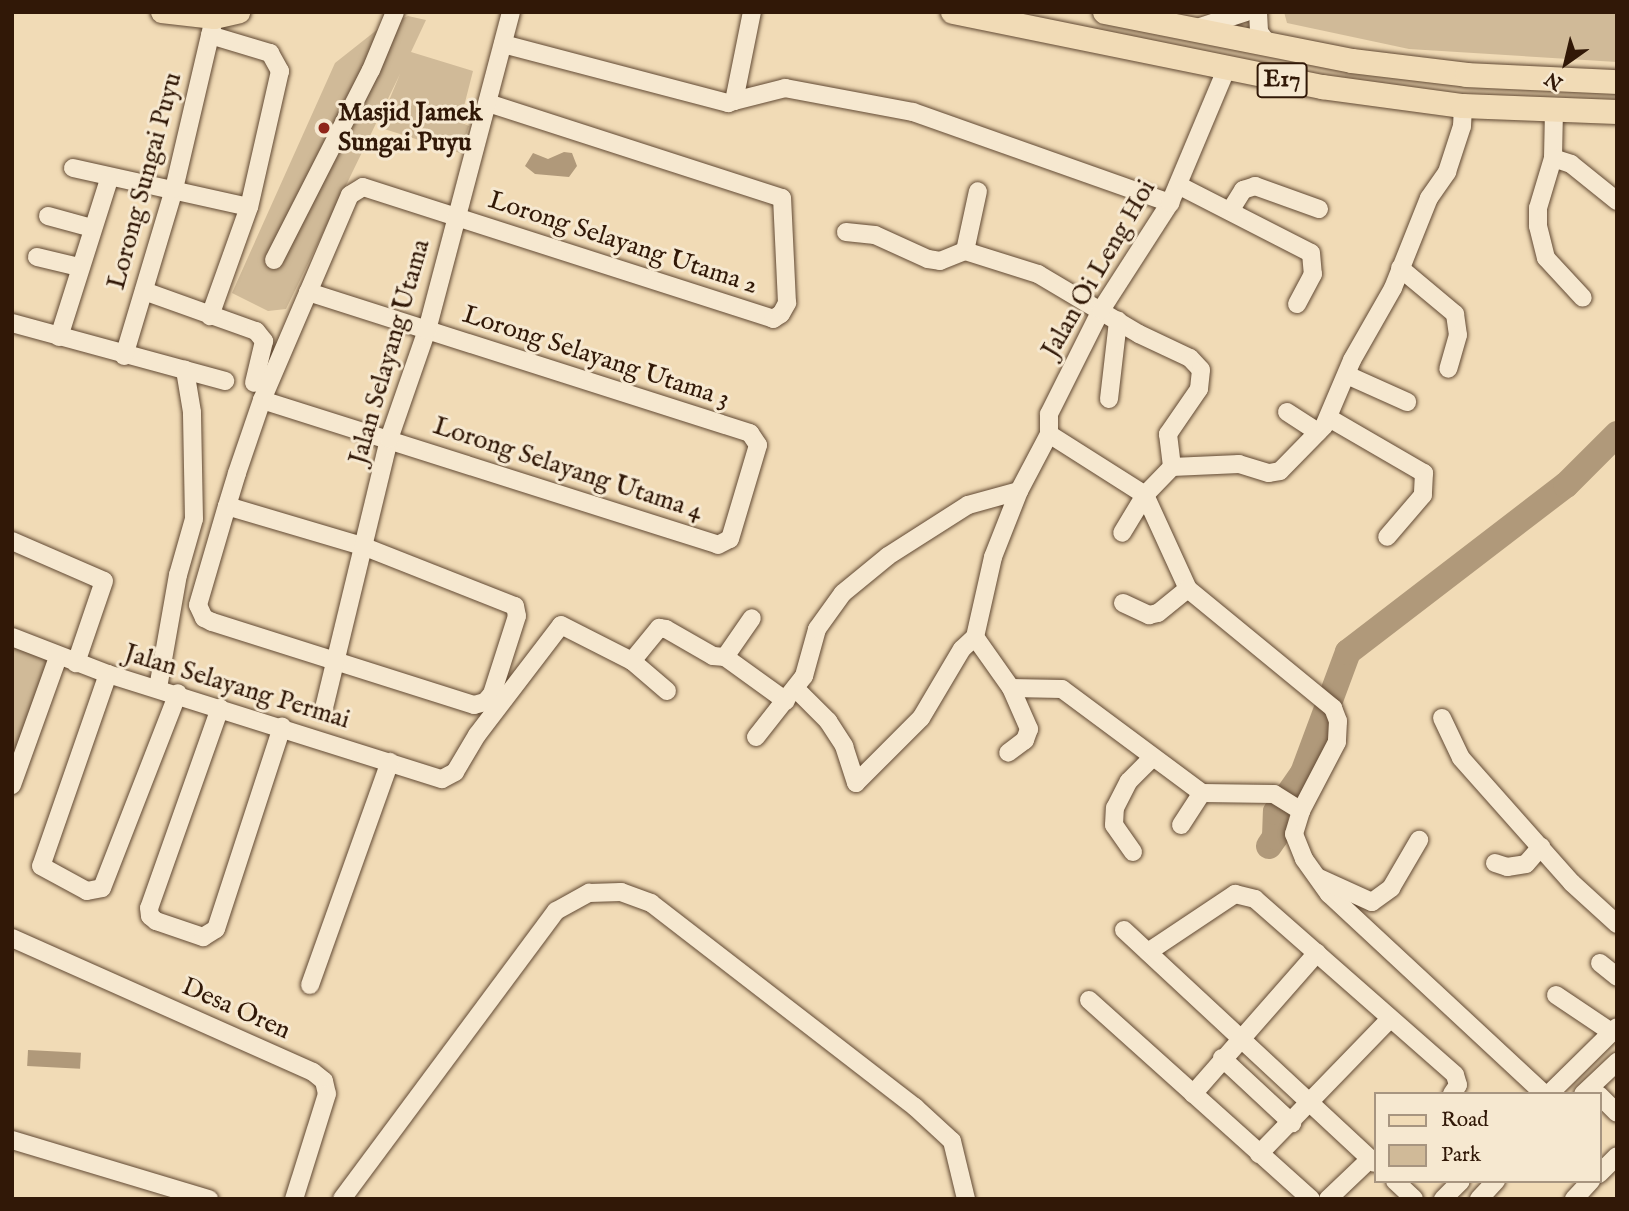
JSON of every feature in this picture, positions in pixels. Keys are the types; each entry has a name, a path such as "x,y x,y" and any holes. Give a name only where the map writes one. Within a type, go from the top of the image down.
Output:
{"highway":[{"name":"E17","path":"953,12 1226,70 1463,106 1617,112"},
{"name":"E17","path":"1105,12 1352,61 1466,75 1617,82"}],"main road":[{"path":"161,12 212,26 239,12"}],"street":[{"path":"274,260 371,70 395,12"},
{"name":"Jalan Selayang Utama","path":"324,708 389,439 427,330 511,12"},
{"path":"734,101 752,12"},
{"path":"1189,29 1246,12"},
{"path":"1258,12 1259,32 1268,44"},
{"name":"Lorong Sungai Puyu","path":"124,356 174,189 212,26"},
{"path":"211,316 248,208 281,71 270,53 212,26"},
{"path":"503,44 712,101 734,101 785,88 913,112 1170,203"},
{"name":"Jalan Oi Leng Hoi","path":"975,638 981,595 1019,491 1049,434 1049,414 1101,310 1170,203 1226,70"},
{"name":"Lorong Selayang Utama 2","path":"308,292 350,195 363,187 774,319 787,303 785,203 774,194 488,103"},
{"path":"1122,533 1145,495 1172,467 1239,464 1269,473 1280,471 1324,425 1400,268 1429,198 1452,159 1462,126 1463,106"},
{"path":"1553,110 1553,158 1538,208 1538,226 1546,258 1583,298"},
{"path":"1553,158 1571,164 1617,201"},
{"path":"73,168 109,179 174,189 248,208"},
{"path":"59,337 109,179"},
{"path":"1178,186 1311,253 1313,274 1297,304"},
{"path":"1230,211 1242,190 1255,186 1319,209"},
{"path":"965,251 978,191"},
{"path":"48,216 92,228"},
{"path":"846,232 875,235 940,261 965,251 1038,274 1118,321 1190,358 1201,370 1199,388 1168,434 1172,467"},
{"path":"37,257 79,267"},
{"path":"1400,268 1455,314 1458,335 1448,369"},
{"path":"144,291 262,335 254,383"},
{"path":"227,506 365,547 515,606 517,616 492,694 474,705 336,659 212,622 198,605 227,506 262,400 308,292"},
{"name":"Lorong Selayang Utama 3","path":"308,292 750,433 758,445 730,539"},
{"path":"1109,399 1118,321"},
{"path":"12,323 124,356 225,381"},
{"path":"158,688 178,575 194,519 192,412 185,370"},
{"path":"1347,375 1407,402"},
{"name":"Lorong Selayang Utama 4","path":"262,400 718,545 730,539"},
{"path":"1287,412 1324,425 1424,473 1423,495 1387,537"},
{"path":"1049,434 1145,495 1188,589 1333,708 1338,721 1337,742 1297,809 1294,834 1313,875 1542,1092"},
{"path":"756,737 804,676 817,629 844,593 888,556 968,505 1019,491"},
{"path":"12,541 104,581 12,785"},
{"path":"1123,603 1149,615 1158,613 1188,589"},
{"path":"725,657 752,618"},
{"name":"Jalan Selayang Permai","path":"12,637 108,674 178,693 390,762 449,778 555,627 568,625 632,661"},
{"path":"667,691 632,661 663,628 713,656 725,657 790,695 839,738 856,783 922,718 962,649 975,638 1011,688 1028,729 1025,740 1008,753"},
{"path":"108,674 41,866 87,891 102,888 178,693"},
{"path":"1011,688 1062,688 1113,722 1152,758 1202,793 1274,794 1297,809"},
{"path":"220,708 149,908 150,916 156,921 203,937 216,929 282,727"},
{"path":"1442,718 1461,758 1572,883 1617,923"},
{"path":"1133,852 1114,825 1115,808 1129,781 1152,758"},
{"path":"310,985 390,762"},
{"path":"1181,825 1202,793"},
{"path":"1313,875 1372,902 1391,888 1419,840"},
{"path":"1495,863 1507,867 1526,864 1541,847"},
{"path":"342,1199 556,911 589,893 621,892 651,903 915,1107 952,1141 966,1199"},
{"path":"1148,952 1235,894 1255,899 1389,1020 1455,1075 1458,1085 1453,1092"},
{"path":"1124,930 1373,1161 1328,1199"},
{"name":"Desa Oren","path":"12,938 313,1072 324,1081 327,1094 294,1199"},
{"path":"1193,1094 1240,1037 1317,953"},
{"path":"1600,963 1617,977"},
{"path":"1551,1092 1614,1030 1556,995"},
{"path":"1089,1000 1311,1199"},
{"path":"1259,1154 1312,1104 1389,1020"},
{"path":"1222,1058 1292,1123"},
{"path":"1593,1092 1617,1062"},
{"path":"1601,1099 1617,1113"},
{"path":"12,1140 209,1199"},
{"path":"1601,1172 1617,1156"},
{"path":"1397,1183 1414,1199"},
{"path":"1443,1199 1459,1183"},
{"path":"1479,1199 1494,1183"},
{"path":"1574,1199 1589,1183"}],"green space":[{"path":"1284,12 1617,12 1617,62 1409,49 1287,23"},
{"path":"408,16 426,20 411,52 473,71 460,122 469,126 460,153 378,127 400,74 286,309 268,311 232,293 335,63 378,29"},
{"path":"12,645 46,660 48,672 12,761"}],"shaded area":[{"path":"564,152 572,153 577,166 569,177 535,174 525,166 533,153 548,159"},
{"path":"28,1050 81,1053 80,1069 27,1066"}],"waterway":[{"path":"1269,846 1275,837 1276,812 1303,773 1348,652 1566,485 1617,434"}],"place":[{"name":"Masjid Jamek Sungai Puyu","path":"324,128"}]}
